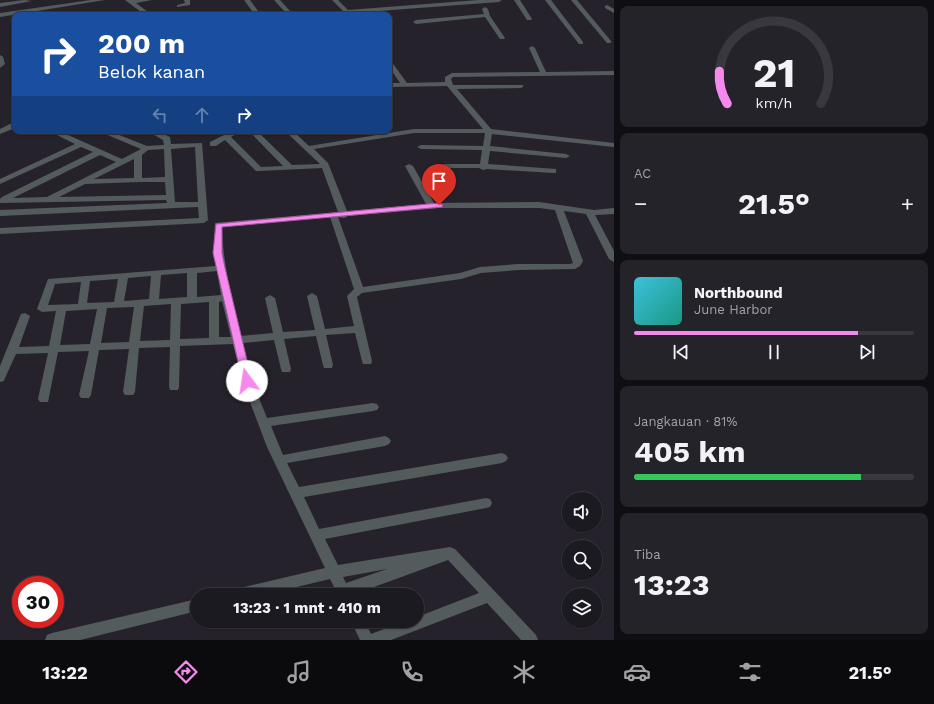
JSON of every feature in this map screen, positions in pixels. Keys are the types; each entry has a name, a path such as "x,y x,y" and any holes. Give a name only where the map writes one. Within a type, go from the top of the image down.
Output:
{"street":[{"path":"31,12 64,2 102,0"},
{"path":"129,1 149,0"},
{"path":"179,6 188,4 187,0"},
{"path":"247,0 256,12"},
{"path":"277,0 288,12"},
{"path":"335,0 347,12"},
{"path":"360,12 499,0"},
{"path":"518,0 529,19"},
{"path":"548,0 581,43"},
{"path":"574,0 609,42"},
{"path":"0,6 28,1 34,8 21,12"},
{"path":"42,1 49,12"},
{"path":"129,1 144,12"},
{"path":"483,1 487,15 502,38"},
{"path":"0,15 12,14"},
{"path":"416,22 487,15"},
{"path":"532,48 544,74"},
{"path":"0,57 2,64 0,66"},
{"path":"392,66 405,85"},
{"path":"489,131 450,85 447,78 452,75 614,73"},
{"path":"392,86 521,86"},
{"path":"0,132 12,126"},
{"path":"392,134 409,131 489,131 614,145"},
{"path":"483,167 489,131"},
{"path":"59,134 122,162"},
{"path":"0,231 200,221 205,218 202,204 200,147 194,144 146,148 110,134"},
{"path":"158,134 166,137 170,201"},
{"path":"213,144 232,134"},
{"path":"256,134 289,167"},
{"path":"292,134 321,159 344,215"},
{"path":"308,148 391,134"},
{"path":"226,137 256,168 325,166"},
{"path":"0,182 81,144"},
{"path":"421,147 486,148 566,156"},
{"path":"44,211 47,200 138,154 146,148"},
{"path":"1,201 100,152"},
{"path":"138,154 137,177 140,180"},
{"path":"409,166 431,206"},
{"path":"446,166 554,171"},
{"path":"82,182 169,179"},
{"path":"1,201 170,201 202,204"},
{"path":"0,213 170,201"},
{"path":"342,588 279,460 247,381 220,268 218,253 218,225 334,216 431,206 539,205 589,212 612,213"},
{"path":"367,361 352,296 359,290 461,276 480,270 518,267 572,267 578,264 578,261 559,208"},
{"path":"589,212 614,259"},
{"path":"334,216 359,290"},
{"path":"220,268 86,279 52,277 42,309 226,298"},
{"path":"192,271 192,300"},
{"path":"154,302 156,274"},
{"path":"119,304 123,276"},
{"path":"82,307 86,279"},
{"path":"312,296 328,365"},
{"path":"270,298 277,335 286,369"},
{"path":"214,299 214,341"},
{"path":"174,387 176,301"},
{"path":"129,392 139,303"},
{"path":"85,395 103,305"},
{"path":"44,399 62,308"},
{"path":"0,378 25,316"},
{"path":"12,351 237,340 319,331 359,329"},
{"path":"263,423 373,407"},
{"path":"279,460 385,441"},
{"path":"295,493 502,458"},
{"path":"316,535 486,503"},
{"path":"266,588 334,572 450,553"},
{"path":"357,588 450,553"},
{"path":"450,553 531,640"},
{"path":"373,640 489,596"},
{"path":"52,640 190,607"},
{"path":"361,628 367,640"}],"route":[{"path":"247,381 220,268 218,253 218,225 368,213 439,205"}]}
